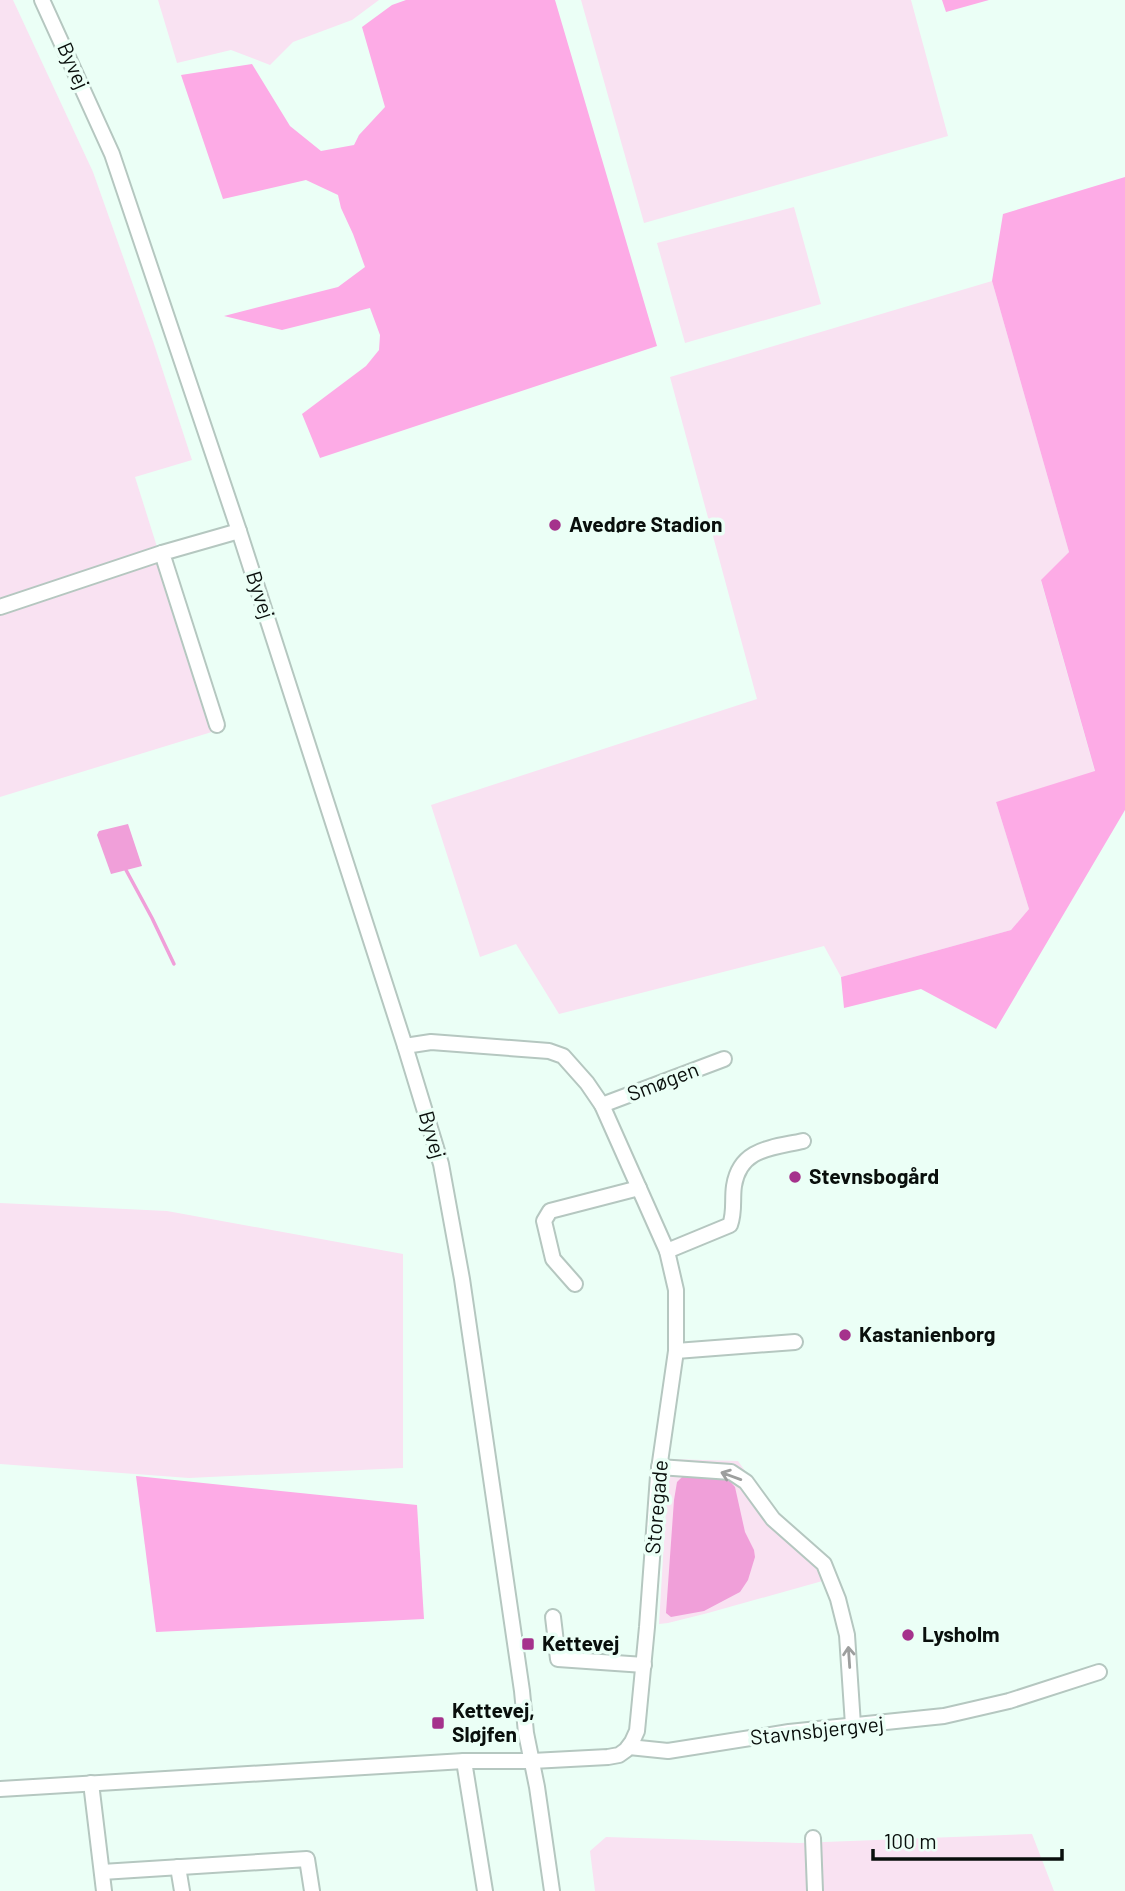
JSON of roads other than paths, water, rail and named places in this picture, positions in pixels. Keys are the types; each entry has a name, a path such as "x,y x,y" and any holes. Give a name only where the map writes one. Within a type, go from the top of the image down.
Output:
{"street":[{"name":"Byvej","path":"42,0 112,154 239,531 405,1046 440,1164 463,1279 526,1733 552,1891"},
{"path":"0,607 239,531"},
{"path":"162,554 217,724"},
{"name":"Storegade","path":"405,1046 431,1042 534,1049 564,1056 602,1105 667,1251 676,1290 676,1351 660,1467 637,1731 629,1747"},
{"name":"Smøgen","path":"602,1105 724,1059"},
{"path":"667,1251 730,1225 733,1218 734,1185 740,1167 747,1157 759,1151 803,1141"},
{"path":"575,1284 553,1259 544,1221 550,1211 639,1188"},
{"path":"676,1351 795,1342"},
{"path":"660,1467 731,1472 746,1482 773,1518 824,1564 838,1599 847,1635 853,1725"},
{"path":"554,1616 558,1659 644,1665"},
{"name":"Stavnsbjergvej","path":"532,1761 614,1756 629,1747 668,1751 789,1731 944,1716 1009,1701 1099,1672"},
{"path":"464,1760 485,1891"},
{"path":"0,1789 464,1760 532,1761"},
{"path":"90,1783 104,1891"},
{"path":"813,1838 815,1891"},
{"path":"102,1872 307,1860 312,1891"},
{"path":"178,1867 181,1891"}],"waterway":[{"path":"126,870 174,964"}],"place":[{"name":"Avedøre Stadion","path":"555,525"},
{"name":"Stevnsbogård","path":"795,1177"},
{"name":"Kastanienborg","path":"845,1335"},
{"name":"Lysholm","path":"908,1635"},
{"name":"Kettevej","path":"528,1644"},
{"name":"Kettevej, Sløjfen","path":"438,1723"}]}
